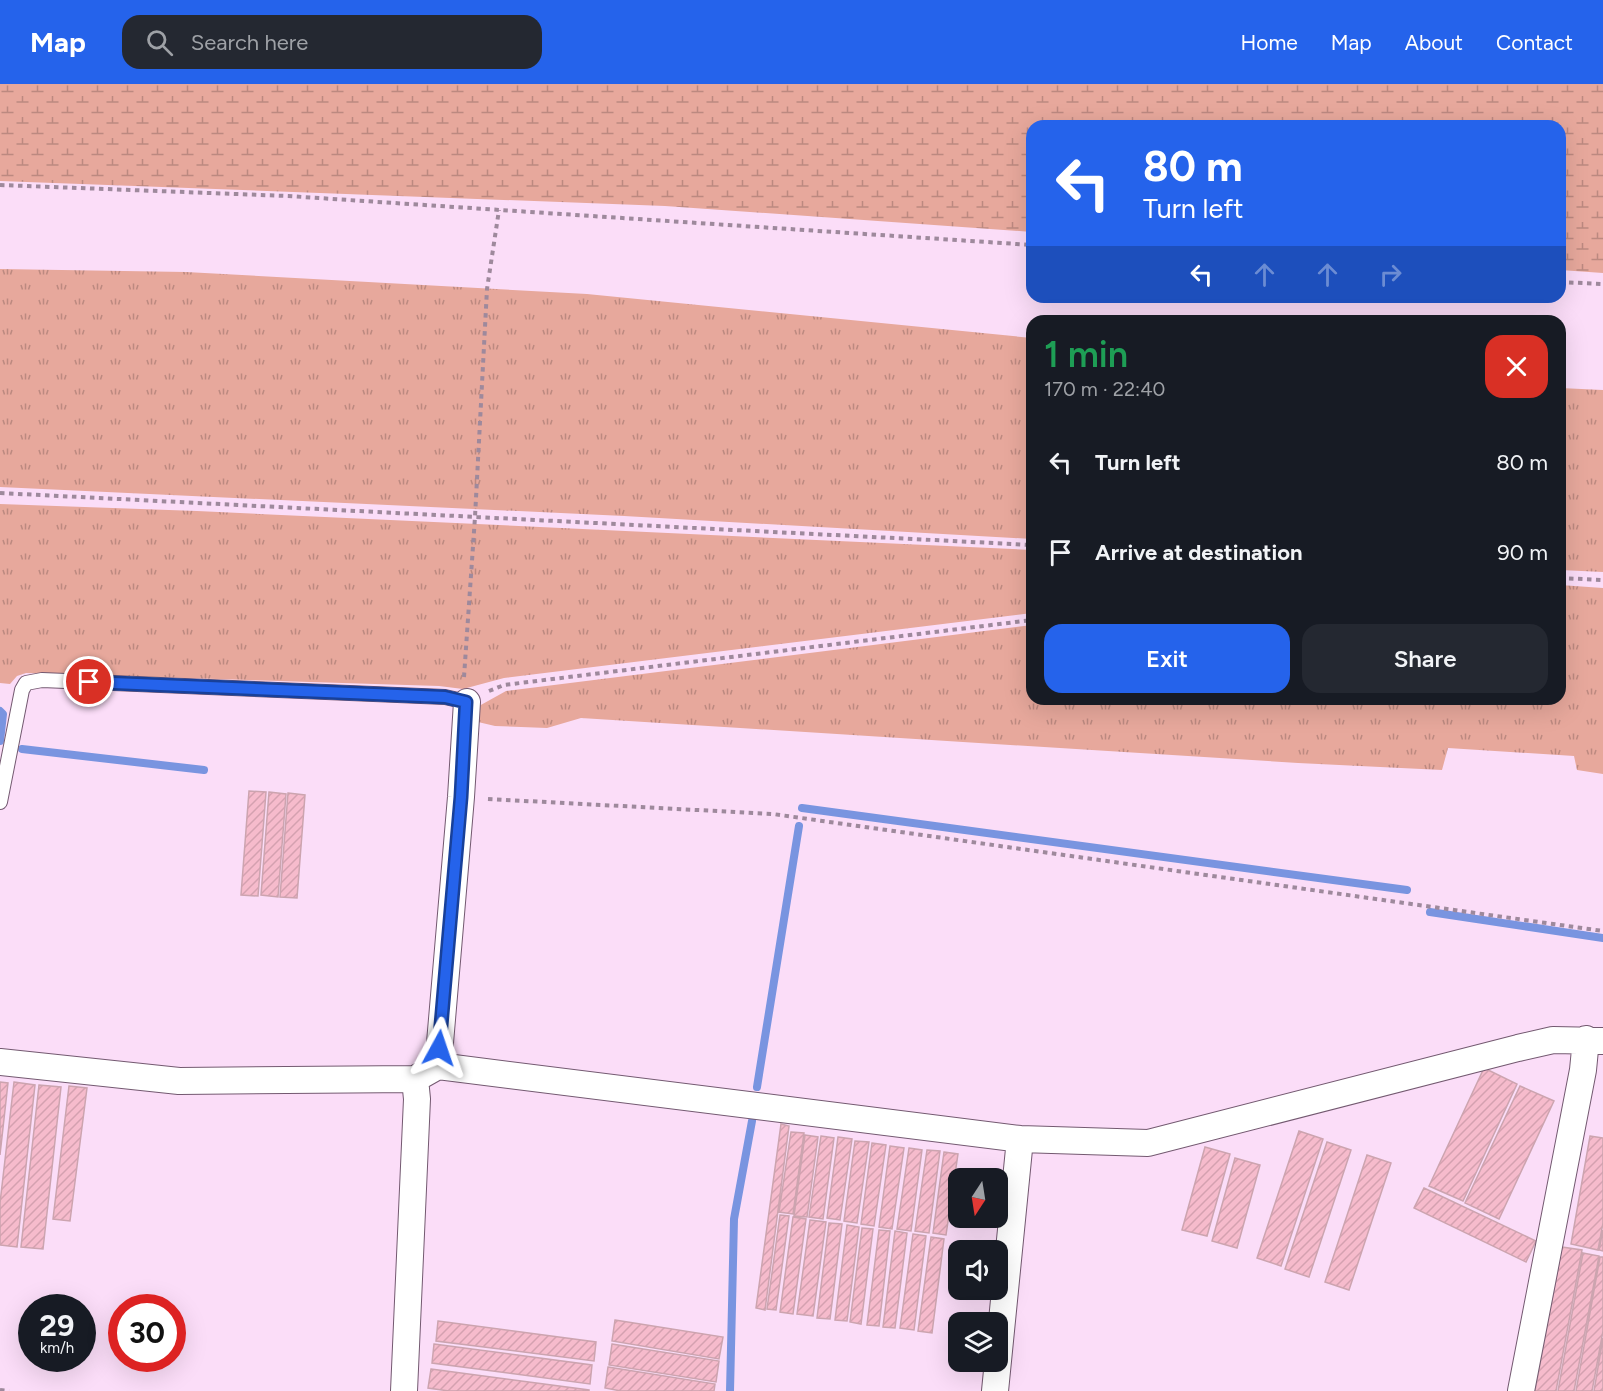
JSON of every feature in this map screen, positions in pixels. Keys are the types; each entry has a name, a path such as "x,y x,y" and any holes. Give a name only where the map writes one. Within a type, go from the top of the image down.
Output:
{"street":[{"path":"438,1066 461,797 465,690"},
{"path":"0,1062 179,1081 415,1079 438,1066 1020,1139 1148,1143 1518,1048 1553,1040 1595,1040 1584,1070 1521,1391"},
{"path":"404,1391 417,1099 415,1079"},
{"path":"995,1391 1020,1139"}],"lane":[{"path":"0,802 18,702 27,683 42,680 433,696 465,690"}],"path":[{"path":"0,185 288,196 1026,245"},
{"path":"499,210 487,289 465,690 1026,622"},
{"path":"1566,282 1603,285"},
{"path":"0,493 1026,545"},
{"path":"1566,578 1603,580"},
{"path":"461,797 773,814 1603,931"},
{"path":"0,1390 9,1391"}],"green space":[{"path":"0,84 1603,84 1603,273 1566,270 1566,120 1026,120 1026,232 665,206 0,181"},
{"path":"0,269 186,272 587,294 1026,337 1026,539 624,516 0,487"},
{"path":"1566,388 1603,390 1603,572 1566,570"},
{"path":"0,504 1026,550 1026,614 504,678 463,689 439,686 26,673 17,676 10,684 0,683"},
{"path":"1566,585 1603,588 1603,774 1577,770 1574,756 1448,748 1442,770 581,718 547,728 495,726 478,722 479,706 506,691 1026,626 1026,705 1566,705"}],"building":[{"path":"249,791 266,792 258,896 241,895"},
{"path":"269,792 286,794 278,897 261,895"},
{"path":"288,793 305,795 297,898 280,897"},
{"path":"1484,1068 1517,1084 1463,1201 1429,1186"},
{"path":"0,1082 8,1083 0,1155"},
{"path":"14,1082 35,1085 17,1247 0,1245 0,1203"},
{"path":"39,1085 61,1087 43,1249 21,1247"},
{"path":"69,1086 87,1088 70,1221 53,1219"},
{"path":"1520,1086 1554,1101 1499,1219 1465,1203"},
{"path":"781,1124 789,1126 765,1310 756,1308"},
{"path":"1299,1131 1323,1139 1281,1266 1257,1258"},
{"path":"791,1132 804,1133 793,1214 779,1212"},
{"path":"805,1135 818,1137 807,1217 794,1216"},
{"path":"821,1136 834,1138 823,1219 809,1217"},
{"path":"1590,1136 1603,1138 1603,1223 1598,1250 1571,1244"},
{"path":"838,1137 852,1139 840,1220 827,1218"},
{"path":"855,1141 869,1142 857,1223 844,1221"},
{"path":"1327,1142 1351,1150 1309,1277 1285,1269"},
{"path":"872,1143 886,1145 874,1226 861,1224"},
{"path":"890,1146 904,1148 892,1229 879,1227"},
{"path":"1205,1147 1230,1154 1207,1236 1182,1230"},
{"path":"909,1148 922,1150 911,1231 897,1229"},
{"path":"927,1150 940,1151 929,1233 915,1231"},
{"path":"944,1152 958,1154 956,1168 948,1168 946,1235 933,1233"},
{"path":"1367,1155 1391,1163 1349,1290 1325,1282"},
{"path":"1235,1158 1260,1165 1237,1248 1212,1241"},
{"path":"1424,1188 1536,1241 1526,1262 1414,1208"},
{"path":"780,1215 789,1216 776,1310 767,1309"},
{"path":"793,1217 806,1219 793,1314 780,1312"},
{"path":"810,1220 826,1222 813,1316 797,1314"},
{"path":"829,1223 842,1224 830,1319 817,1318"},
{"path":"847,1225 859,1227 847,1321 835,1320"},
{"path":"862,1228 873,1229 861,1324 850,1322"},
{"path":"879,1230 890,1231 879,1326 867,1325"},
{"path":"1603,1230 1603,1251 1599,1250"},
{"path":"895,1231 907,1233 895,1328 883,1327"},
{"path":"913,1234 926,1236 914,1330 900,1328"},
{"path":"931,1237 944,1239 932,1333 918,1331"},
{"path":"1562,1247 1582,1250 1556,1391 1535,1391"},
{"path":"1583,1253 1599,1256 1574,1391 1558,1391"},
{"path":"1600,1257 1603,1257 1603,1331 1592,1391 1576,1391"},
{"path":"615,1320 723,1337 719,1359 612,1341"},
{"path":"438,1321 596,1342 594,1361 436,1341"},
{"path":"1603,1338 1603,1391 1594,1391"},
{"path":"434,1344 592,1365 590,1384 432,1363"},
{"path":"612,1344 719,1361 716,1382 609,1365"},
{"path":"608,1367 715,1384 714,1391 621,1391 605,1388"},
{"path":"431,1369 589,1391 449,1391 428,1388"}],"waterway":[{"path":"0,711 3,714 0,741"},
{"path":"22,749 204,770"},
{"path":"802,808 1407,890"},
{"path":"757,1087 799,826"},
{"path":"1430,912 1603,938"},
{"path":"730,1391 734,1219 752,1121"}],"route":[{"path":"89,682 445,697 466,702 461,797 439,1048"}]}
